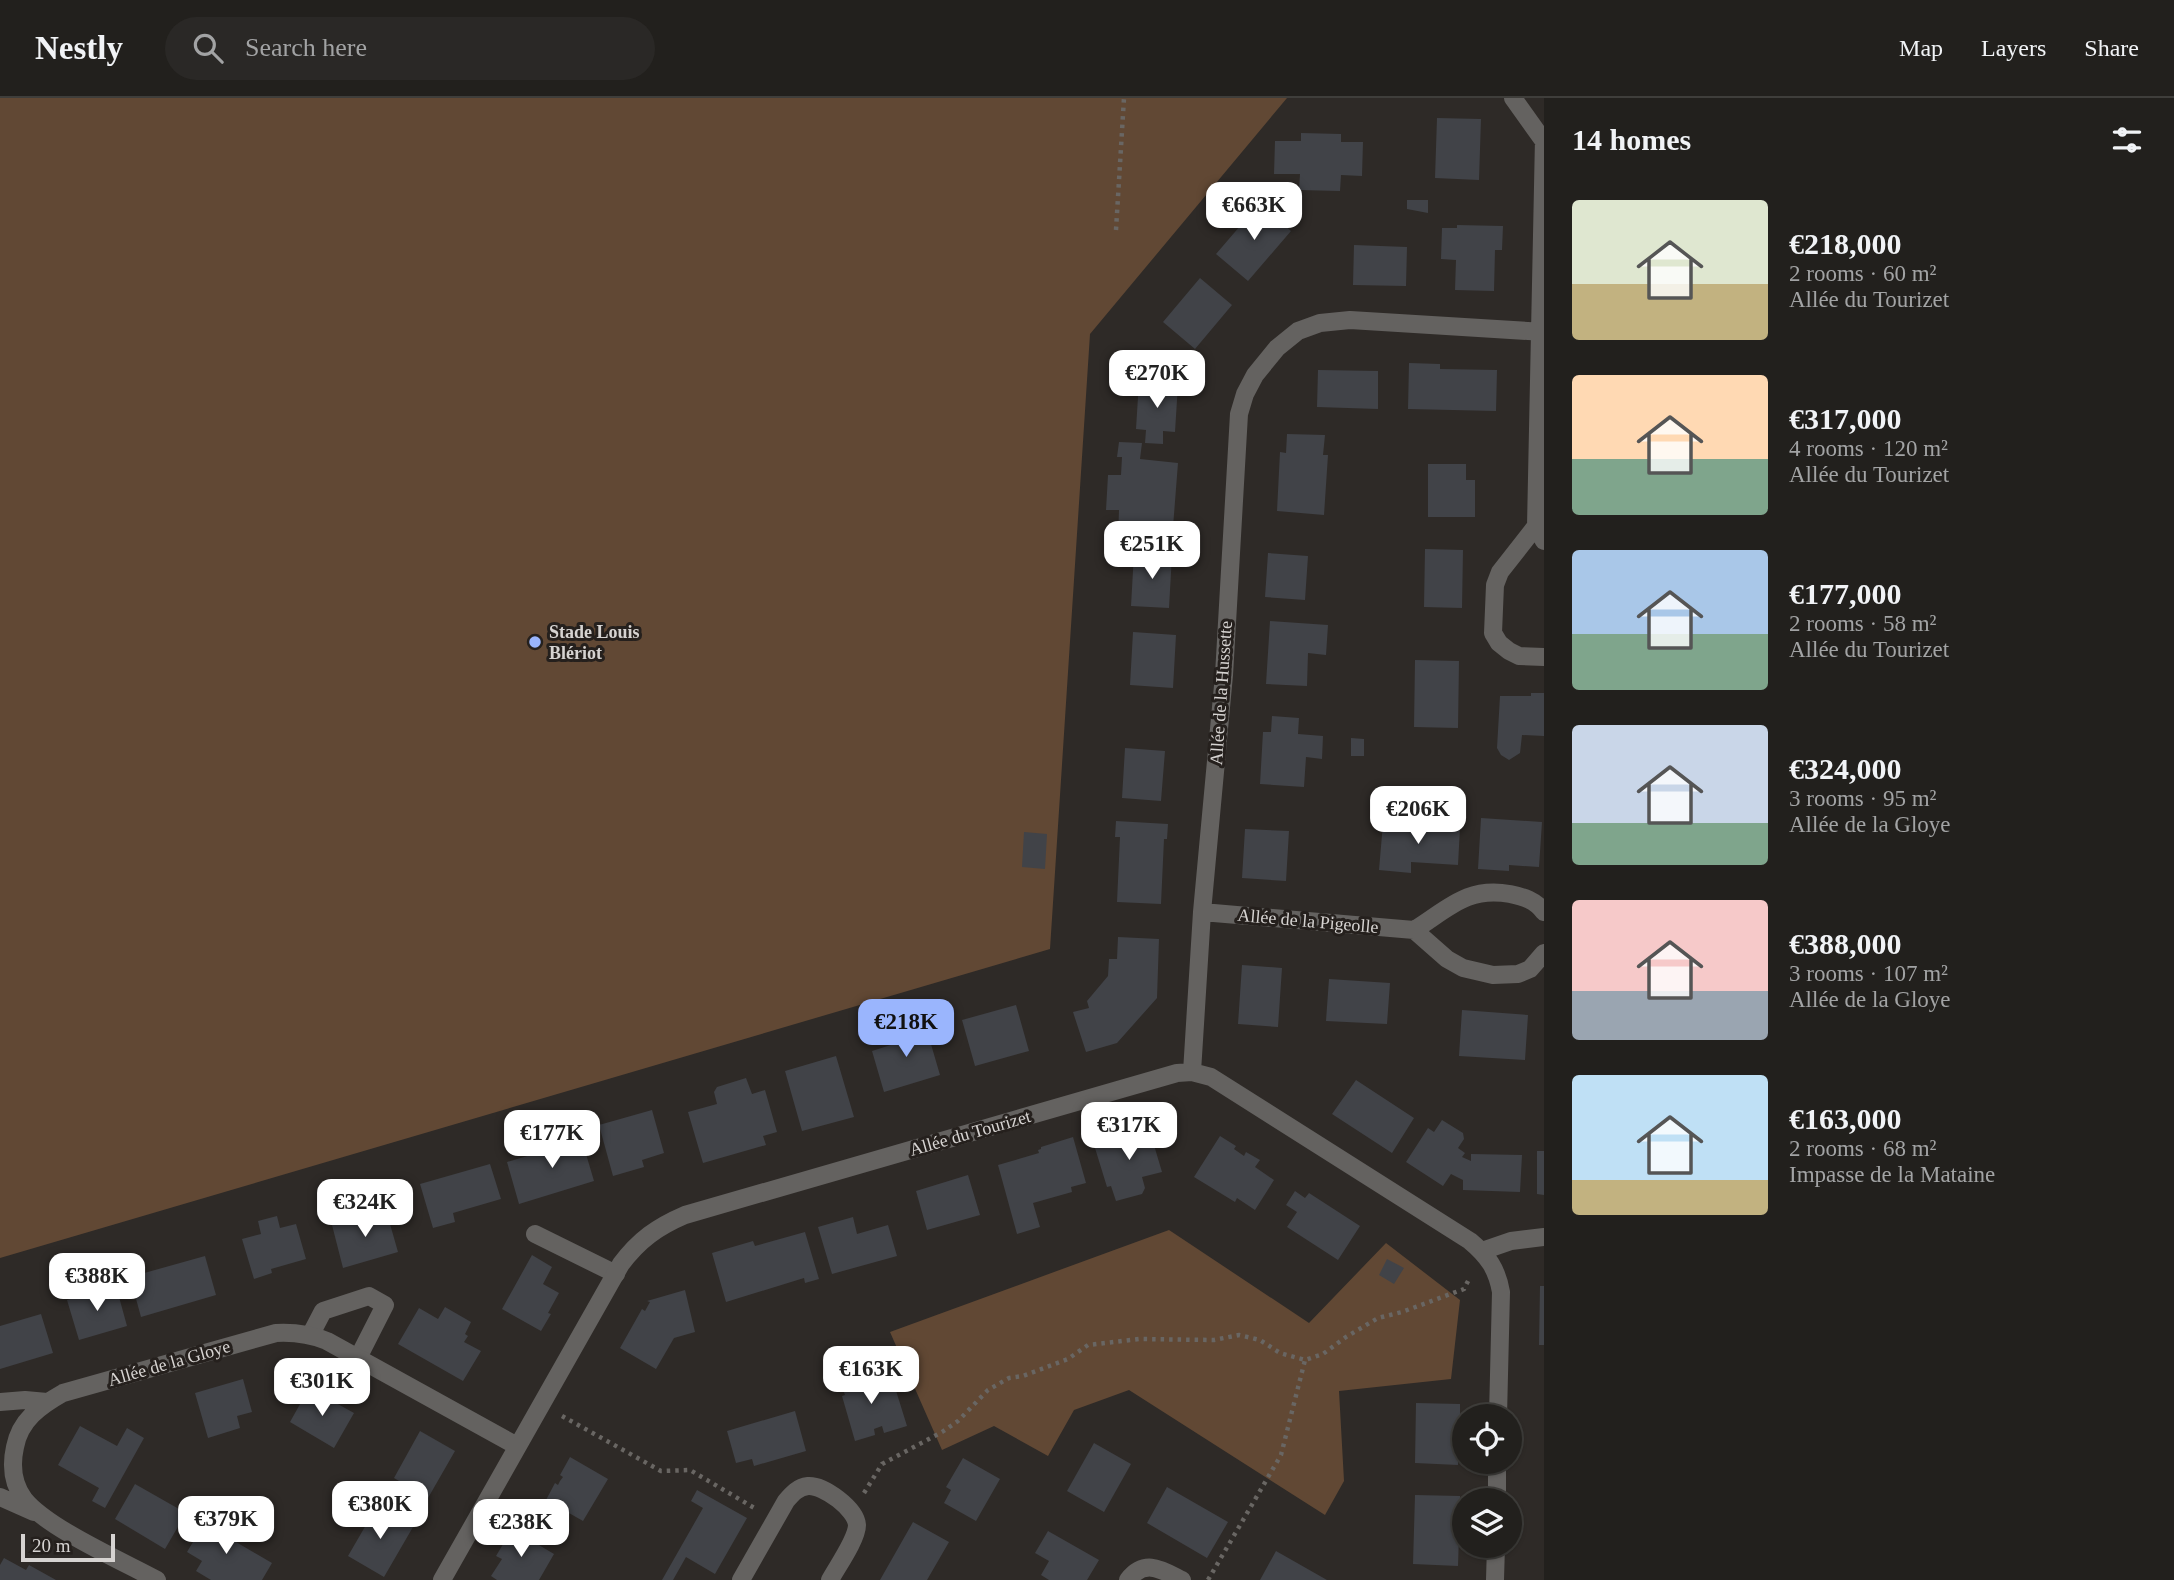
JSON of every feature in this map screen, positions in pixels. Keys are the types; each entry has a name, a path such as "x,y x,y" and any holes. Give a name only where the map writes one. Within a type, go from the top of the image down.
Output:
{"street":[{"path":"1513,98 1544,139 1540,534 1500,572 1495,585 1493,633 1499,643 1519,656 1544,657"},
{"name":"Allée de la Hussette","path":"1192,1072 1202,912 1224,675 1236,436 1245,394 1255,375 1277,348 1298,331 1320,323 1350,320 1543,332"},
{"path":"1544,912 1539,905 1525,897 1478,893 1460,900 1414,930 1447,959 1463,968 1493,975 1518,974 1530,969 1544,953"},
{"name":"Allée de la Pigeolle","path":"1202,912 1414,930"},
{"path":"1192,1072 1211,1077 1229,1088 1482,1251 1498,1275 1501,1292 1498,1404"},
{"name":"Allée du Tourizet","path":"442,1580 616,1274 633,1248 661,1225 685,1215 1159,1078 1192,1072"},
{"path":"535,1234 616,1274"},
{"path":"1482,1251 1511,1241 1544,1237"},
{"path":"311,1334 323,1311 369,1296 385,1305 358,1358"},
{"name":"Allée de la Gloye","path":"40,1514 24,1498 17,1485 13,1472 14,1453 17,1437 25,1422 47,1402 63,1394 276,1333 311,1334 517,1446"},
{"name":"Allée de la Gloye","path":"0,1402 47,1402"},
{"path":"741,1580 794,1491 806,1486 818,1488 852,1511 857,1521 856,1531 830,1580"},
{"name":"Allée de la Gloye","path":"0,1497 40,1514 157,1580"},
{"path":"1495,1580 1496,1558"},
{"path":"1128,1580 1136,1571 1146,1567 1162,1570 1182,1580"}],"path":[{"path":"1116,230 1124,98"},
{"path":"852,1511 882,1464 942,1433 958,1421 988,1390 1009,1378 1024,1376 1068,1359 1088,1345 1139,1339 1214,1340 1239,1335 1259,1340 1280,1353 1305,1360 1323,1354 1378,1318 1464,1289 1482,1251"},
{"path":"1208,1580 1281,1455 1305,1360"},
{"path":"541,1404 662,1471 690,1470 775,1520"}],"shaded area":[{"name":"Stade Louis Blériot","path":"0,98 1287,98 1090,334 1050,949 0,1258"},
{"path":"1169,1230 1309,1323 1386,1243 1460,1300 1451,1379 1339,1391 1344,1481 1325,1515 1129,1390 1074,1410 1048,1456 994,1426 942,1450 890,1332"}],"building":[{"path":"1437,118 1481,119 1479,180 1435,178"},
{"path":"1301,133 1341,134 1341,142 1363,142 1362,176 1341,175 1340,191 1299,190 1300,174 1274,174 1275,141 1301,141"},
{"path":"1407,200 1428,200 1428,213 1407,209"},
{"path":"1259,204 1291,231 1248,281 1216,254"},
{"path":"1457,225 1503,226 1502,250 1495,250 1494,291 1455,290 1456,260 1441,259 1442,228 1457,228"},
{"path":"1354,245 1407,247 1406,286 1353,285"},
{"path":"1200,278 1232,305 1195,349 1163,322"},
{"path":"1409,363 1440,364 1440,369 1497,370 1496,411 1408,409"},
{"path":"1318,370 1378,371 1378,409 1317,407"},
{"path":"1139,381 1178,384 1175,432 1163,431 1163,444 1145,443 1146,430 1136,429"},
{"path":"1287,434 1325,435 1323,455 1328,455 1324,515 1277,511 1280,452 1286,453"},
{"path":"1119,442 1142,443 1140,459 1178,463 1172,540 1118,537 1119,510 1106,510 1108,475 1121,475 1122,457 1117,457"},
{"path":"1428,464 1466,464 1466,480 1475,480 1475,517 1428,517"},
{"path":"1425,549 1463,550 1462,608 1424,607"},
{"path":"1134,553 1172,555 1169,608 1131,606"},
{"path":"1268,553 1308,556 1305,600 1265,597"},
{"path":"1270,621 1328,625 1326,655 1308,653 1307,686 1266,684"},
{"path":"1133,632 1176,635 1173,688 1130,685"},
{"path":"1415,660 1459,661 1458,728 1414,727"},
{"path":"1531,693 1544,693 1544,736 1522,735 1520,753 1509,760 1501,755 1497,748 1500,696 1531,696"},
{"path":"1272,716 1299,718 1298,734 1323,736 1322,759 1306,757 1304,787 1260,784 1263,732 1271,732"},
{"path":"1351,738 1364,739 1364,756 1351,756"},
{"path":"1125,748 1165,751 1161,801 1122,798"},
{"path":"1481,818 1542,822 1539,867 1509,865 1509,871 1478,869"},
{"path":"1116,821 1168,824 1167,839 1164,839 1161,904 1117,902 1120,837 1115,837"},
{"path":"1383,823 1460,828 1458,865 1411,862 1411,873 1379,870"},
{"path":"1245,829 1289,831 1286,881 1242,878"},
{"path":"1024,832 1047,834 1045,869 1022,867"},
{"path":"1118,937 1159,939 1157,998 1117,1043 1086,1052 1073,1012 1089,1008 1087,1001 1108,976 1109,959 1117,959"},
{"path":"1242,965 1282,968 1278,1027 1238,1024"},
{"path":"1329,979 1390,983 1387,1024 1326,1021"},
{"path":"1016,1005 1029,1051 975,1066 962,1020"},
{"path":"1462,1010 1528,1015 1525,1060 1459,1056"},
{"path":"921,1022 925,1035 928,1034 940,1075 884,1092 872,1051 897,1043 893,1030"},
{"path":"836,1056 854,1117 802,1131 785,1071"},
{"path":"746,1078 752,1094 765,1090 777,1132 763,1136 766,1145 703,1163 688,1112 717,1104 714,1092 717,1087"},
{"path":"1356,1080 1414,1118 1392,1153 1332,1114"},
{"path":"652,1110 664,1153 642,1160 644,1167 613,1176 599,1125"},
{"path":"1442,1120 1463,1133 1464,1139 1458,1148 1465,1153 1462,1157 1471,1161 1471,1154 1522,1155 1520,1192 1463,1190 1463,1180 1451,1174 1443,1186 1406,1162 1428,1128 1434,1132"},
{"path":"1148,1125 1162,1172 1142,1177 1145,1188 1142,1194 1116,1201 1111,1186 1107,1187 1095,1148 1116,1143 1113,1135"},
{"path":"578,1127 594,1181 519,1204 507,1162 568,1144 564,1131"},
{"path":"1220,1136 1236,1146 1234,1149 1244,1156 1246,1152 1260,1160 1255,1167 1274,1180 1255,1210 1237,1198 1235,1202 1194,1177"},
{"path":"1073,1137 1086,1183 1071,1187 1072,1192 1033,1203 1040,1227 1017,1234 998,1165 1039,1153 1041,1147"},
{"path":"1537,1151 1544,1151 1544,1195 1537,1194"},
{"path":"490,1164 501,1199 453,1213 455,1222 433,1228 420,1184"},
{"path":"968,1175 980,1215 927,1230 916,1191"},
{"path":"1295,1191 1305,1198 1309,1193 1360,1226 1338,1260 1287,1227 1297,1212 1286,1205"},
{"path":"386,1210 398,1252 343,1268 332,1225"},
{"path":"277,1216 280,1228 296,1224 306,1259 271,1269 272,1273 254,1279 242,1239 261,1234 258,1221"},
{"path":"853,1217 857,1234 888,1225 897,1256 832,1274 818,1227"},
{"path":"805,1232 819,1279 805,1283 804,1278 726,1302 712,1253 753,1241 755,1246"},
{"path":"532,1255 552,1267 543,1284 559,1293 541,1331 502,1309"},
{"path":"205,1256 216,1295 141,1317 130,1277"},
{"path":"1387,1259 1404,1268 1394,1284 1379,1275"},
{"path":"116,1286 127,1326 79,1340 67,1300"},
{"path":"1540,1286 1544,1286 1544,1345 1539,1345"},
{"path":"685,1290 695,1332 674,1338 656,1369 620,1348 642,1309 645,1311 650,1302 647,1301"},
{"path":"445,1307 471,1322 464,1342 481,1351 463,1381 398,1344 419,1308 438,1319"},
{"path":"41,1314 53,1353 0,1369 0,1326"},
{"path":"864,1372 869,1375 873,1387 893,1381 907,1426 884,1433 882,1426 874,1429 875,1435 855,1441 841,1383 844,1378"},
{"path":"243,1379 252,1412 237,1416 240,1428 208,1438 195,1393"},
{"path":"309,1388 354,1413 334,1448 290,1422"},
{"path":"1416,1403 1460,1404 1452,1404 1452,1465 1415,1463"},
{"path":"795,1411 806,1451 754,1466 752,1459 736,1463 727,1431"},
{"path":"80,1426 117,1446 127,1428 144,1438 105,1508 92,1501 99,1488 58,1465"},
{"path":"420,1431 455,1451 428,1498 394,1478"},
{"path":"1094,1443 1131,1464 1104,1512 1067,1491"},
{"path":"570,1457 608,1479 583,1521 546,1500 555,1483 558,1485 563,1477 560,1475"},
{"path":"963,1458 1000,1479 976,1521 944,1503 951,1490 946,1487"},
{"path":"135,1484 186,1513 165,1549 115,1519"},
{"path":"1167,1487 1228,1522 1207,1558 1147,1523"},
{"path":"697,1490 747,1518 715,1574 686,1557 673,1580 662,1580 703,1508 691,1501"},
{"path":"1415,1495 1452,1496 1452,1558 1458,1558 1458,1566 1413,1564"},
{"path":"377,1506 413,1527 384,1577 348,1556"},
{"path":"208,1517 223,1526 219,1532 272,1563 262,1580 211,1580 196,1571 202,1561 187,1552"},
{"path":"913,1522 949,1542 927,1580 880,1580"},
{"path":"512,1529 554,1554 539,1580 497,1580 491,1576 502,1559 496,1556"},
{"path":"1048,1531 1099,1560 1087,1580 1049,1580 1041,1575 1049,1561 1035,1553"},
{"path":"1276,1551 1327,1580 1260,1580"},
{"path":"4,1558 26,1570 29,1565 56,1580 0,1580 0,1565"}],"place":[{"name":"Stade Louis Blériot","path":"535,642"}]}
